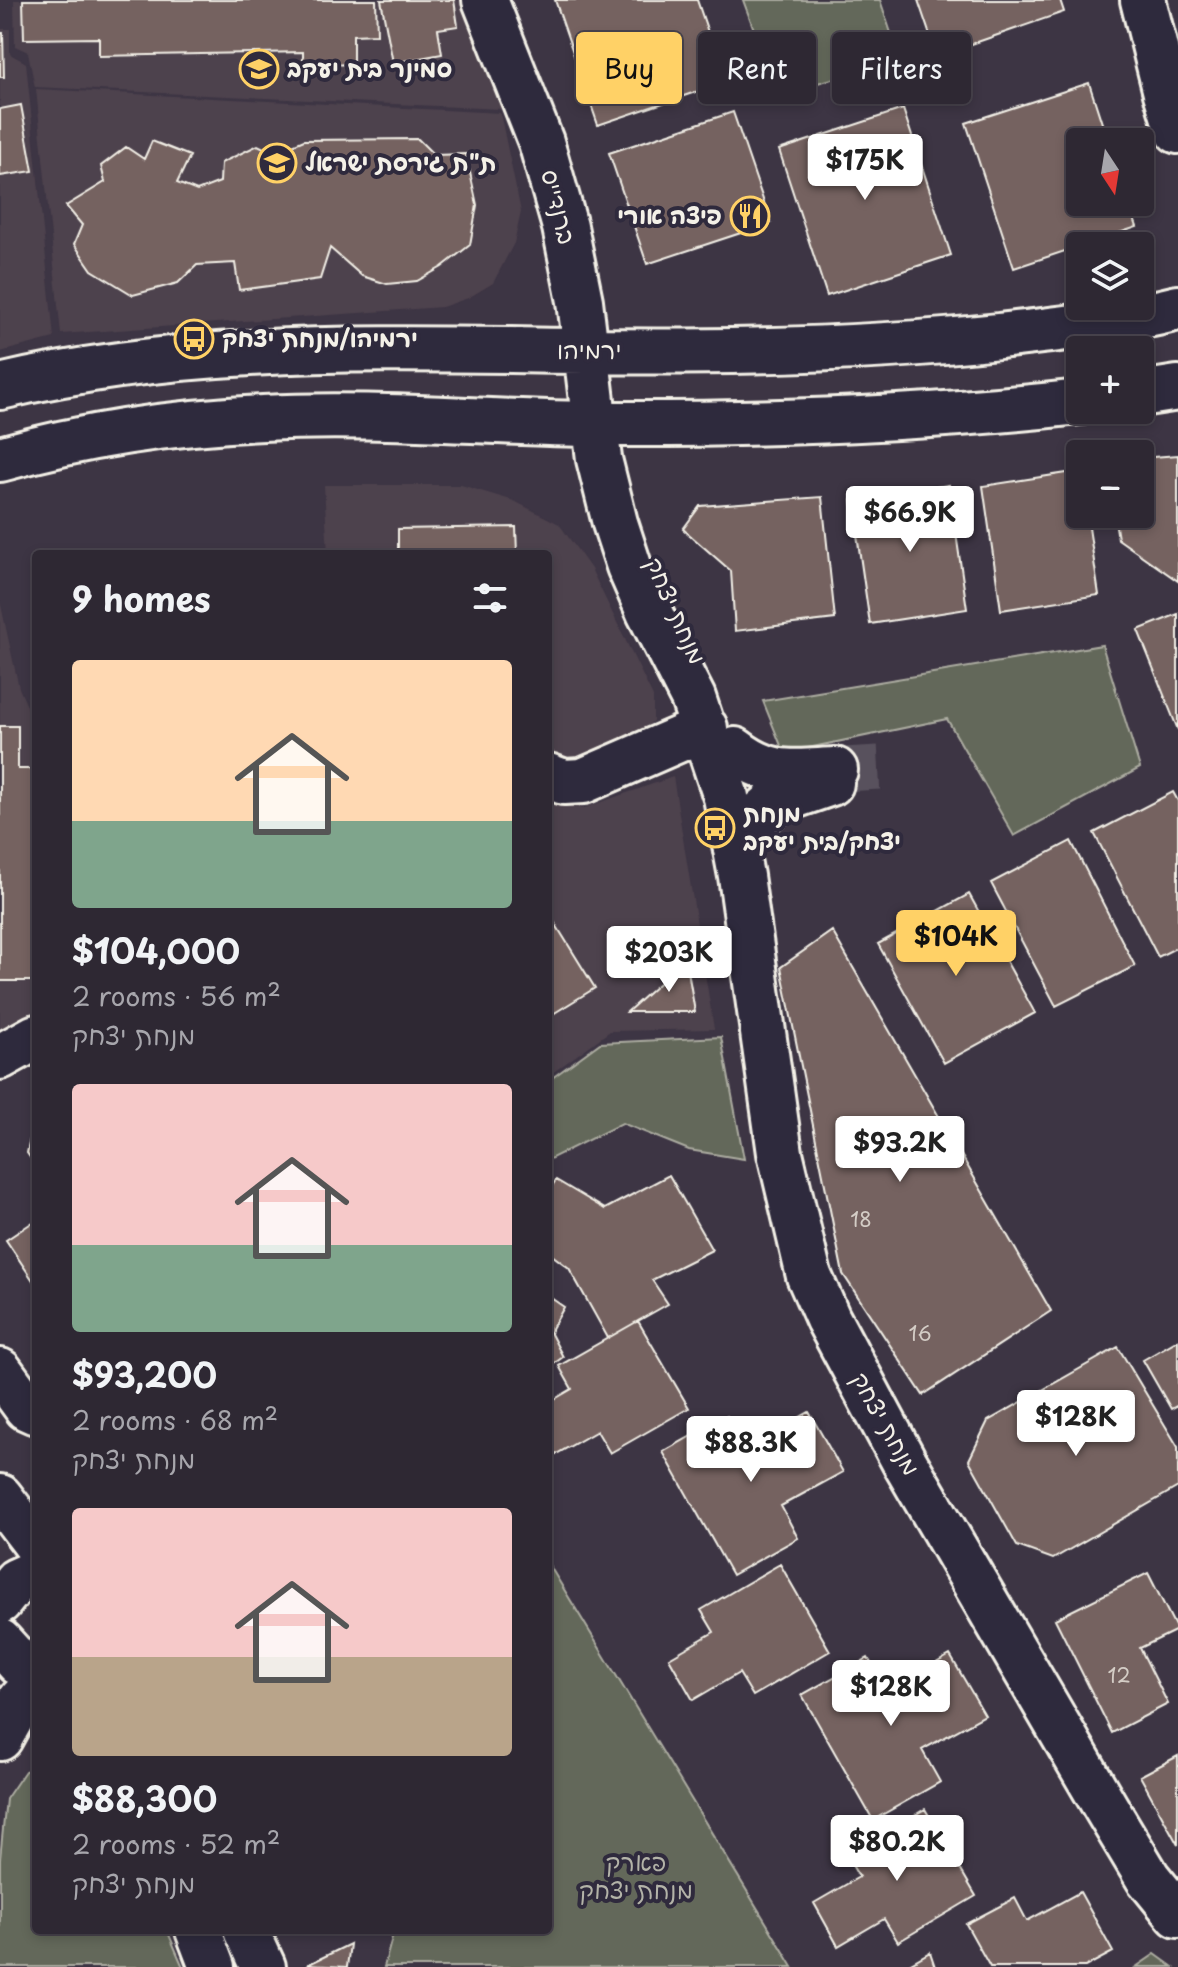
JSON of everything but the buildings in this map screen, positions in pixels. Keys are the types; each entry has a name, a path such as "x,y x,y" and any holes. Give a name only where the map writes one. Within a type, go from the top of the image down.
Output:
{"street":[{"name":"ברנדייס","path":"485,0 529,109 551,177 565,227 586,351 608,424"},
{"path":"1143,0 1178,131"},
{"name":"ירמיהו","path":"0,387 95,369 260,353 339,349 586,351 852,348 929,343 1089,326 1177,308"},
{"path":"1154,392 1178,388"},
{"path":"0,459 147,428 263,418 608,424 882,420 1066,403"},
{"name":"מנחת יצחק","path":"608,424 605,490 629,566 743,789 746,827 741,876"},
{"path":"552,778 564,782 583,781 720,739 750,761 769,770 836,775 773,803 746,827"},
{"name":"מנחת יצחק","path":"720,739 780,1153 809,1276 828,1319 905,1463 1148,1878 1178,1915"},
{"path":"0,1057 32,1039"},
{"path":"0,1371 27,1408 32,1410"},
{"path":"0,1497 32,1539"},
{"path":"0,1599 16,1581 32,1574"},
{"path":"0,1738 21,1700 32,1688"},
{"path":"200,1934 212,1967"},
{"path":"248,1934 263,1967"}],"shaded area":[{"name":"סמינר בית יעקב","path":"14,0 463,0 502,109 35,87 28,52 15,46"},
{"path":"0,29 10,29 10,54 26,63 54,338 0,352"},
{"name":"ת\"ת גירסת ישראל","path":"36,89 500,113 521,212 514,243 493,283 468,298 442,307 61,334"},
{"path":"324,485 461,485 514,501 559,524 591,569 653,697 653,721 626,745 570,766 552,755 552,550 328,550"},
{"path":"0,601 19,688 32,718 32,1029 0,1047"},
{"path":"673,777 714,1029 610,1031 552,1073 552,800 584,808"}],"green space":[{"path":"743,0 880,0 891,32 832,32 832,79 816,83 816,32 755,32"},
{"path":"1102,645 1140,768 1014,836 947,719 784,753 763,701"},
{"path":"721,1037 744,1159 689,1150 622,1123 552,1158 552,1078 600,1043"},
{"name":"פארק מנחת יצחק","path":"552,1570 793,1967 384,1967 393,1934 552,1934"},
{"path":"32,1768 32,1934 169,1934 183,1967 0,1967 0,1859 6,1799 25,1771"},
{"path":"1155,1954 1173,1967 1136,1967"}],"tunnel":[{"path":"835,770 889,767"}],"place":[{"name":"סמינר בית יעקב","path":"259,69"},
{"name":"ת\"ת גירסת ישראל","path":"277,163"},
{"name":"פיצה אורי","path":"750,216"},
{"name":"ירמיהו/מנחת יצחק","path":"194,339"},
{"name":"מנחת יצחק/בית יעקב","path":"715,828"}]}
